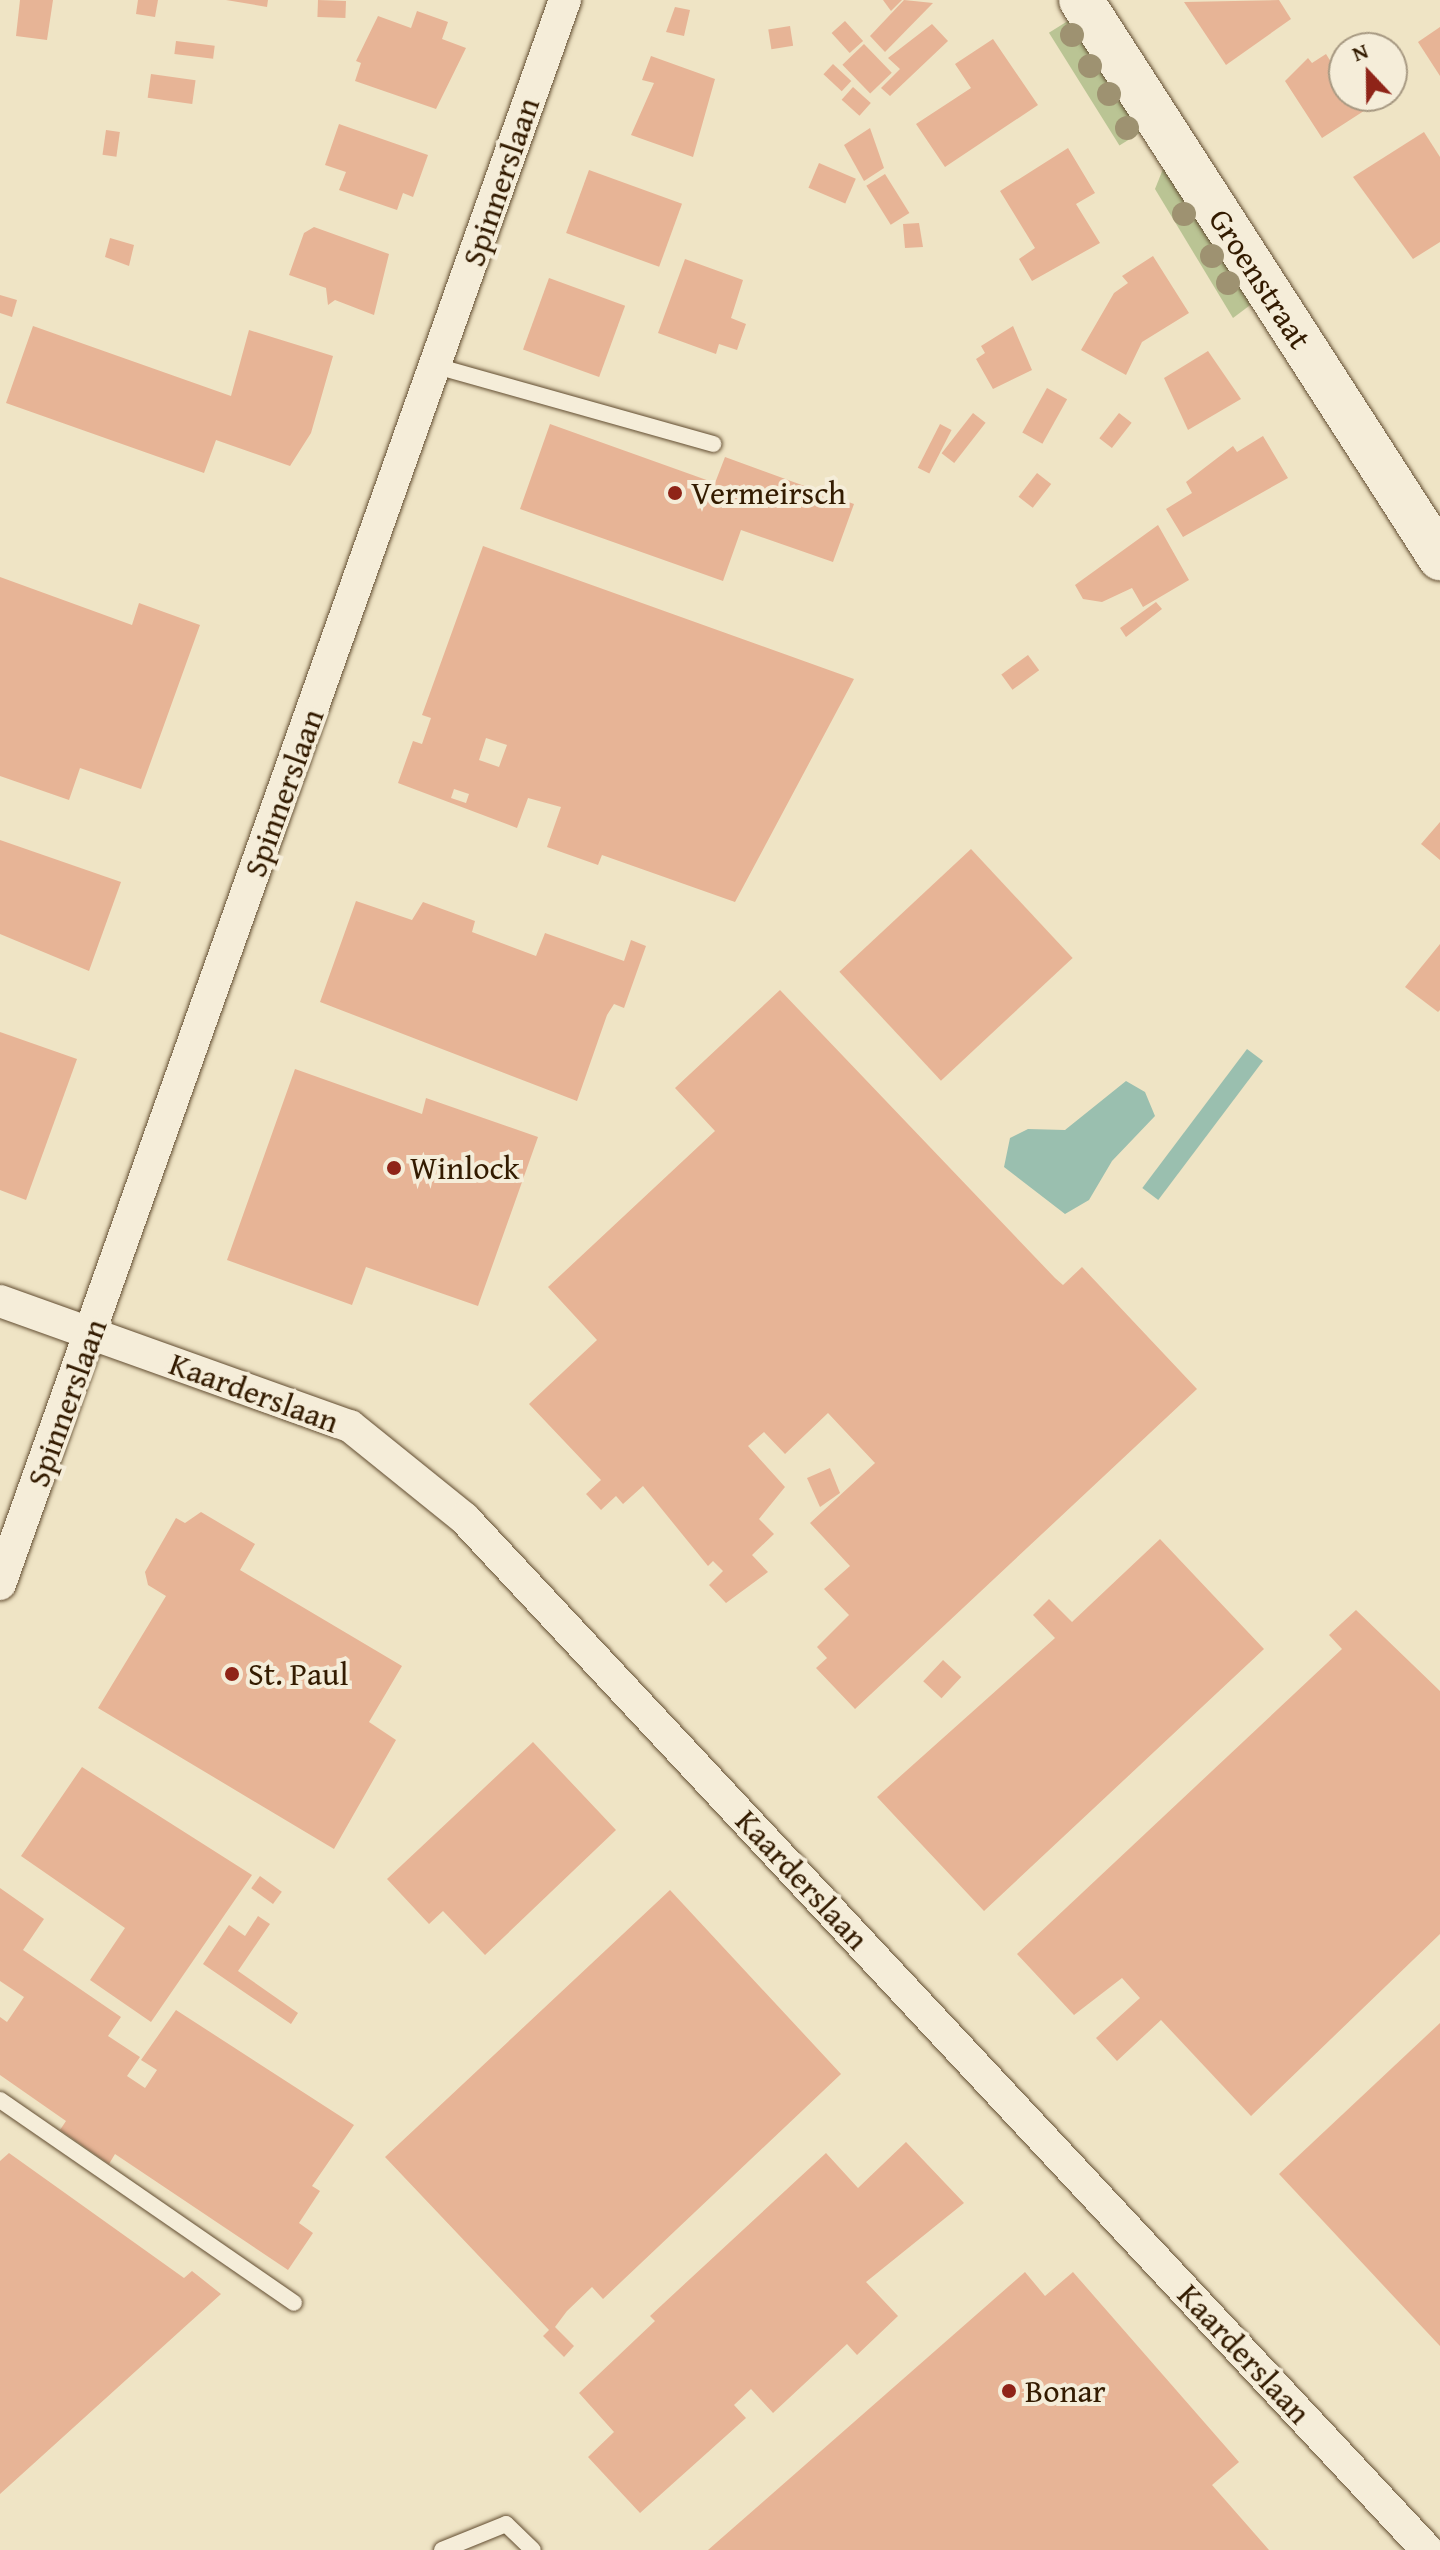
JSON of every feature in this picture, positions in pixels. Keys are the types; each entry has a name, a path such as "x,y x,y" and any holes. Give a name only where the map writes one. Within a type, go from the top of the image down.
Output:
{"street":[{"name":"Spinnerslaan","path":"0,1584 92,1335 565,0"},
{"name":"Groenstraat","path":"1081,0 1440,558"},
{"name":"Kaarderslaan","path":"0,1301 350,1426 464,1518 1427,2550"}],"lane":[{"path":"436,366 713,444"},
{"path":"0,2100 294,2303"},
{"path":"442,2550 506,2524 533,2550"}],"shaded area":[{"path":"1071,19 1141,132 1119,146 1049,33"},
{"path":"1165,164 1253,303 1233,318 1155,189"},
{"path":"1247,1049 1263,1061 1158,1200 1142,1188"},
{"path":"1126,1081 1145,1092 1155,1116 1112,1161 1089,1200 1065,1214 1004,1167 1010,1138 1028,1129 1065,1130"}],"building":[{"path":"20,0 53,0 47,40 16,36"},
{"path":"138,0 158,0 155,17 136,14"},
{"path":"226,0 268,0 267,7"},
{"path":"318,0 346,1 345,18 317,17"},
{"path":"883,0 902,0 891,11"},
{"path":"904,0 933,3 885,52 870,36"},
{"path":"1279,0 1291,19 1226,65 1184,2"},
{"path":"675,7 690,10 684,36 666,32"},
{"path":"417,11 448,22 442,39 466,48 436,109 355,81 361,63 356,61 378,16 411,28"},
{"path":"845,21 863,41 850,53 832,33"},
{"path":"932,24 948,41 890,96 881,88 900,69 888,58"},
{"path":"790,26 793,46 771,49 768,29"},
{"path":"1440,27 1440,76 1418,42"},
{"path":"993,39 1038,105 945,167 916,124 971,88 955,64"},
{"path":"176,41 215,46 213,59 174,54"},
{"path":"864,44 892,73 870,94 842,65"},
{"path":"1326,54 1328,112 1362,112 1322,138 1285,81 1308,58 1312,63"},
{"path":"651,56 715,79 693,157 631,135 654,83 642,80"},
{"path":"833,64 851,81 842,91 823,74"},
{"path":"151,74 196,80 192,104 148,98"},
{"path":"853,87 871,103 859,116 842,100"},
{"path":"339,124 428,155 413,197 403,193 397,210 339,190 346,172 325,165"},
{"path":"870,128 884,168 864,181 844,145"},
{"path":"106,130 120,132 116,157 103,155"},
{"path":"1424,132 1440,157 1440,242 1413,259 1353,177"},
{"path":"1068,148 1095,193 1076,204 1100,243 1032,281 1019,259 1035,248 1000,191"},
{"path":"819,163 856,179 845,203 808,188"},
{"path":"589,170 682,204 659,267 566,233"},
{"path":"885,174 909,213 891,225 866,186"},
{"path":"919,223 923,247 905,248 903,224"},
{"path":"314,227 389,254 374,315 335,300 328,305 326,288 289,275 304,233"},
{"path":"110,238 134,245 129,266 105,257"},
{"path":"1153,256 1189,313 1142,342 1126,375 1081,350 1114,293 1128,283 1122,276"},
{"path":"685,259 743,280 731,318 746,324 737,350 719,344 716,354 658,333"},
{"path":"549,278 625,306 599,377 523,349"},
{"path":"0,295 17,300 12,317 0,313"},
{"path":"33,326 231,396 249,330 333,356 311,433 290,466 216,440 204,473 6,403"},
{"path":"1013,326 1032,370 993,389 976,359 985,353 981,346"},
{"path":"1208,351 1241,399 1188,430 1164,378"},
{"path":"1047,388 1067,399 1042,444 1022,433"},
{"path":"973,413 986,423 954,463 942,453"},
{"path":"1119,413 1132,423 1112,448 1099,438"},
{"name":"Vermeirsch","path":"550,424 715,483 725,457 854,504 833,562 741,530 723,581 520,509"},
{"path":"940,424 952,430 929,474 918,468"},
{"path":"1263,436 1288,478 1183,537 1166,509 1192,493 1186,482 1233,446 1237,452"},
{"path":"1037,473 1051,484 1033,508 1019,497"},
{"path":"1158,525 1189,580 1143,607 1132,588 1102,602 1083,599 1075,585"},
{"path":"483,546 854,679 735,902 602,855 598,865 547,847 561,807 528,798 517,828 398,783 413,741 422,744 431,718 422,715","holes":["486,738 507,745 499,767 479,760","454,789 469,794 466,803 451,798"]},
{"path":"0,577 132,625 139,603 200,625 141,789 80,768 69,800 0,776"},
{"path":"1156,602 1162,609 1126,637 1120,628"},
{"path":"1028,655 1039,670 1012,690 1001,674"},
{"path":"1440,822 1440,860 1421,844"},
{"path":"0,840 121,882 89,971 0,934"},
{"path":"971,849 1073,958 941,1081 839,972"},
{"path":"356,901 412,920 423,902 475,921 472,932 536,956 545,933 624,961 631,940 646,946 624,1008 614,1004 607,1015 577,1101 320,1002"},
{"path":"1440,944 1440,1010 1438,1012 1405,987"},
{"path":"780,990 1055,1278 1063,1285 1082,1267 1197,1389 855,1709 816,1668 827,1658 817,1647 849,1615 824,1589 850,1566 810,1523 875,1463 828,1413 785,1454 764,1432 748,1446 785,1487 759,1519 774,1534 752,1555 768,1572 726,1603 709,1585 723,1571 713,1561 708,1566 643,1486 623,1504 616,1496 601,1510 586,1494 601,1480 529,1404 597,1340 548,1287 715,1131 675,1088"},
{"path":"0,1032 77,1059 26,1200 0,1190"},
{"name":"Winlock","path":"295,1069 422,1114 426,1098 538,1137 478,1306 366,1267 352,1305 227,1260"},
{"path":"830,1468 840,1493 820,1507 807,1478"},
{"path":"201,1512 255,1544 240,1570 402,1666 369,1722 396,1740 334,1849 98,1708 166,1596 148,1585 145,1572 176,1518 185,1523"},
{"path":"1160,1539 1264,1649 984,1911 877,1797 1055,1638 1033,1615 1049,1599 1072,1622"},
{"path":"1356,1610 1440,1691 1440,1934 1251,2116 1161,2020 1117,2061 1096,2038 1140,1998 1122,1978 1074,2015 1017,1954 1342,1649 1329,1635"},
{"path":"943,1660 961,1677 942,1698 923,1681"},
{"path":"533,1742 616,1830 485,1955 443,1911 429,1924 387,1879"},
{"path":"82,1767 252,1875 151,2022 90,1980 125,1928 21,1856"},
{"path":"260,1876 282,1892 273,1904 251,1888"},
{"path":"0,1888 44,1919 23,1950 121,2017 108,2036 140,2057 127,2076 145,2088 157,2070 141,2060 176,2010 354,2125 312,2186 320,2191 299,2223 313,2233 288,2270 115,2154 109,2164 60,2130 66,2121 0,2075 0,2017 7,2022 24,1997 0,1981"},
{"path":"670,1890 841,2074 603,2299 592,2287 567,2311 555,2327 574,2346 564,2357 543,2336 549,2330 385,2157"},
{"path":"258,1916 270,1924 238,1971 298,2013 291,2024 203,1964 229,1925 245,1936"},
{"path":"1440,2023 1440,2346 1279,2174"},
{"path":"906,2142 964,2203 866,2282 898,2316 857,2355 847,2344 773,2413 751,2389 734,2405 746,2418 640,2513 588,2457 614,2432 579,2393 655,2321 650,2316 826,2153 858,2188"},
{"path":"9,2153 184,2278 192,2271 221,2294 0,2494 0,2161"},
{"name":"Bonar","path":"1025,2272 1045,2296 1073,2272 1239,2462 1212,2485 1269,2550 708,2550"}],"place":[{"name":"Vermeirsch","path":"675,493"},
{"name":"Winlock","path":"394,1168"},
{"name":"St. Paul","path":"232,1674"},
{"name":"Bonar","path":"1009,2391"}]}
